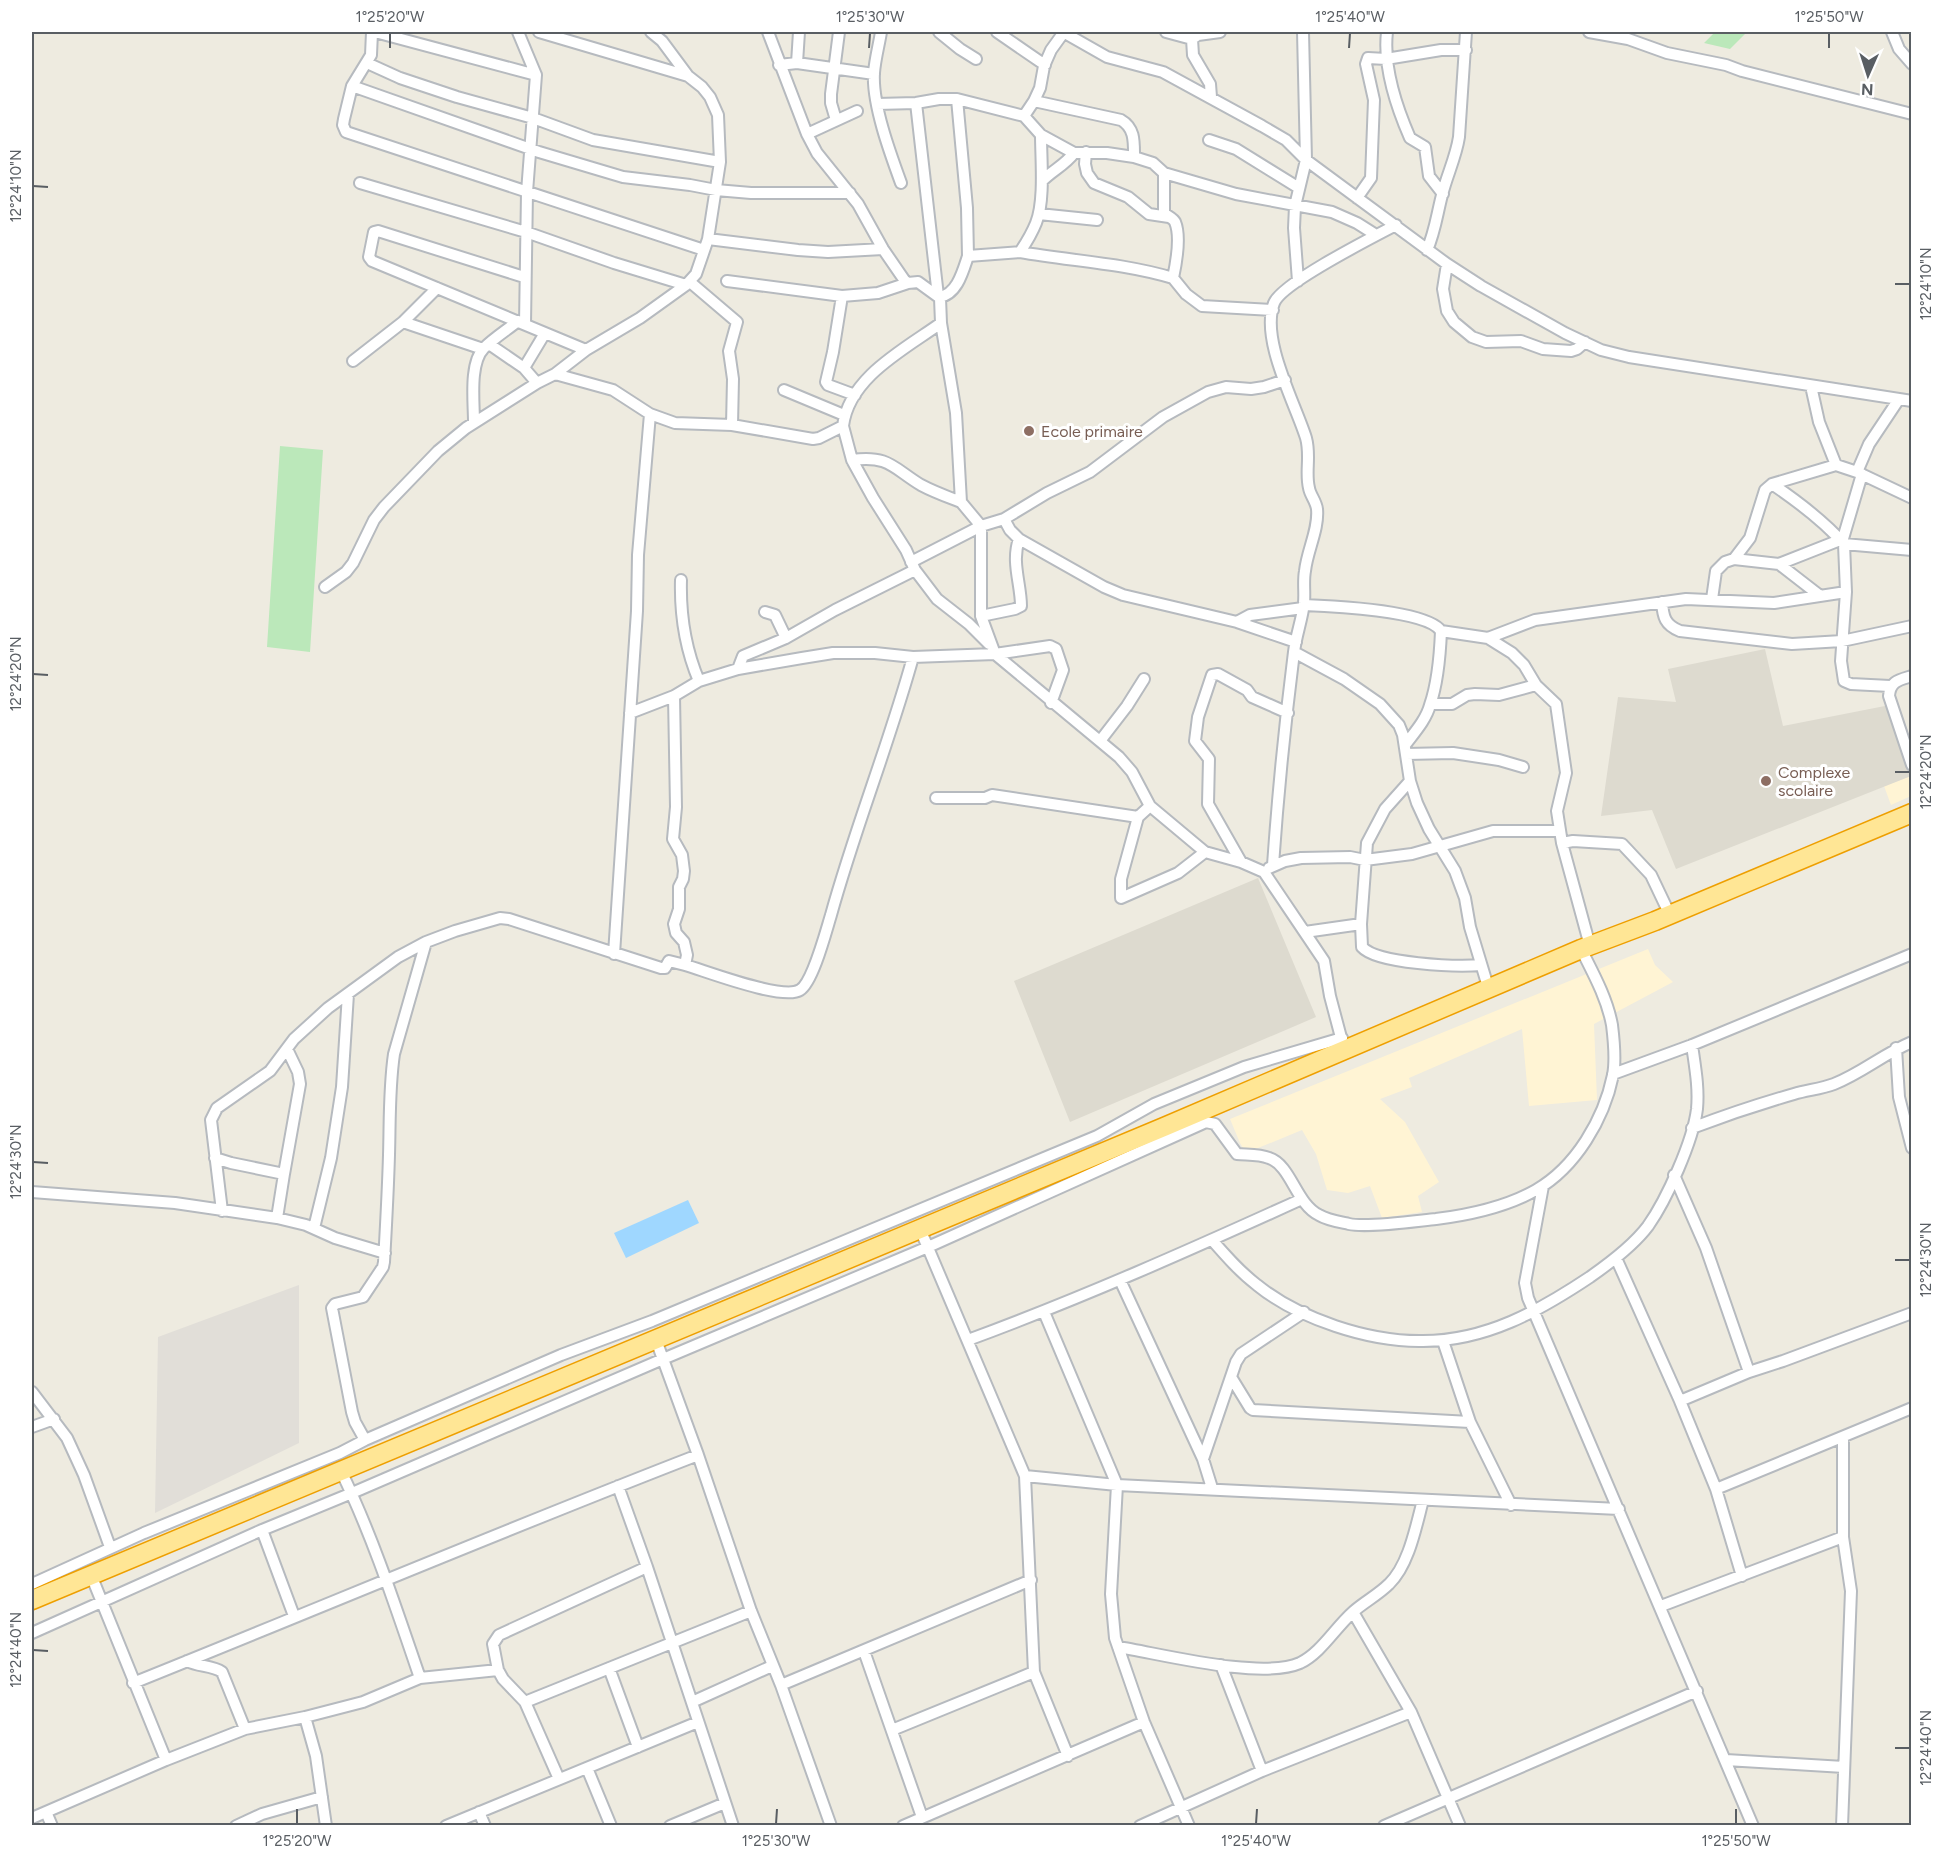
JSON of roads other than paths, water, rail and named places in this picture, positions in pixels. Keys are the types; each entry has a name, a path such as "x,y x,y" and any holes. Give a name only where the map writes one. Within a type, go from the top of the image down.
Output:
{"highway":[{"path":"32,1600 920,1229 1343,1044 1489,990 1586,947 1670,915 1911,813"}],"street":[{"path":"537,75 374,32 372,50 367,63 352,86 344,118 344,129 346,132 527,192 706,245 740,244 818,251 883,249"},
{"path":"518,32 537,75 529,148 525,278 521,322"},
{"path":"539,32 688,76"},
{"path":"324,587 346,572 353,563 374,520 438,452 474,422 555,374 586,350 640,318 688,283 696,274 706,245 720,162 718,115 710,97 702,87 688,76 662,40 651,32"},
{"path":"768,32 807,134 829,170 850,193 883,249 908,283"},
{"path":"797,63 799,32"},
{"path":"836,120 831,99 839,32"},
{"path":"881,32 874,74 877,104 901,183"},
{"path":"939,32 976,59"},
{"path":"997,32 1045,65"},
{"path":"1024,116 1041,84 1051,50 1063,32 1097,53 1163,72 1286,140 1306,160 1448,264 1520,308 1601,350 1629,357 1911,401"},
{"path":"1166,32 1192,39 1205,33 1220,32"},
{"path":"1298,281 1294,228 1295,206 1306,160 1303,32"},
{"path":"1387,32 1386,59 1408,134 1425,147 1429,176 1443,194"},
{"path":"1428,250 1457,152 1466,32"},
{"path":"1590,32 1628,39 1667,53 1726,65 1911,114"},
{"path":"1892,32 1899,49 1911,64"},
{"path":"1192,39 1193,55 1210,84 1211,97"},
{"path":"1357,198 1371,178 1374,107 1366,61 1371,57 1386,59 1434,51 1466,50"},
{"path":"367,63 400,78 533,118 593,140 720,162"},
{"path":"779,65 797,63 874,74"},
{"path":"352,86 529,148 623,177 716,190 763,193 850,193"},
{"path":"877,104 957,99 1024,116 1041,135 1074,153 1120,154 1134,157 1153,163 1164,173 1236,194 1332,212 1357,223 1376,235"},
{"path":"727,281 842,296 878,293 918,282 939,296 947,295 957,284 968,256 967,208 957,99"},
{"path":"1034,101 1121,120 1131,129 1134,139 1134,157"},
{"path":"916,103 941,323 956,413 961,502"},
{"path":"807,134 857,111"},
{"path":"1020,252 1039,214 1042,181 1041,135"},
{"path":"1209,140 1236,149 1299,188"},
{"path":"1042,181 1055,169 1066,164 1074,153"},
{"path":"1086,153 1087,173 1094,183 1128,197 1144,212 1169,217"},
{"path":"1164,173 1164,213 1174,220 1176,232 1177,252 1173,278"},
{"path":"360,183 526,232 614,263 688,283 737,322 729,351 733,379 732,425"},
{"path":"1039,214 1097,220"},
{"path":"1273,865 1280,762 1295,647 1303,607 1305,571 1317,511 1308,485 1310,460 1307,441 1273,338 1274,304 1280,294 1298,281 1396,225"},
{"path":"525,278 374,231 370,259 586,350"},
{"path":"968,256 1020,252 1149,270 1173,278 1186,294 1202,306 1273,310"},
{"path":"1448,264 1443,289 1447,311 1454,322 1472,337 1486,342 1521,342 1543,349 1571,351 1585,342"},
{"path":"353,361 402,322 437,288"},
{"path":"842,296 834,352 826,382 828,385 855,395"},
{"path":"402,322 486,346 524,368 537,383"},
{"path":"474,422 476,363 486,346 521,322"},
{"path":"555,374 613,390 650,414 675,423 732,425 813,439 819,438 844,421 855,395 876,368 941,323"},
{"path":"524,368 545,333"},
{"path":"738,669 743,656 786,638 981,526 1004,519 1047,493 1090,472 1163,417 1208,392 1226,387 1251,389 1264,387 1285,380"},
{"path":"1811,386 1819,422 1836,465"},
{"path":"784,390 844,421"},
{"path":"1890,686 1851,684 1844,681 1841,670 1846,592 1842,542 1869,444 1899,399"},
{"path":"614,954 637,610 638,555 650,414"},
{"path":"32,1584 110,1547 340,1454 365,1440 561,1355 652,1321 1097,1136 1154,1104 1234,1071 1343,1044 1330,996 1327,966 1264,872 1241,862 1205,852 1150,806 1132,772 1119,757 1052,703 993,650 969,624 937,599 913,566 852,460 844,421"},
{"path":"852,460 875,458 888,462 923,486 961,502 981,526 981,616 993,650"},
{"path":"1734,559 1750,538 1765,490 1772,484 1836,465 1860,473 1911,498"},
{"path":"1772,484 1795,500 1842,542"},
{"path":"1004,519 1019,539 1104,587 1123,595 1237,622 1295,647 1380,704 1399,725 1410,781 1424,820 1455,871 1465,898 1470,927 1489,990"},
{"path":"981,616 1021,606 1016,568 1019,539"},
{"path":"1712,599 1716,572 1725,562 1734,559 1779,564 1842,542 1911,550"},
{"path":"1779,564 1819,595"},
{"path":"681,580 684,633 688,652 699,681"},
{"path":"1488,638 1528,622 1686,598 1774,603 1846,592"},
{"path":"1662,602 1662,612 1666,623 1676,630 1784,644 1842,641 1911,626"},
{"path":"1237,622 1250,615 1303,607 1376,610 1438,626 1441,631 1438,674 1431,704 1405,749"},
{"path":"765,612 775,615 786,638"},
{"path":"32,1633 262,1530 928,1247 1206,1122 1215,1124 1237,1154 1270,1158 1280,1165 1302,1199 1319,1215 1354,1225 1455,1216 1521,1197 1543,1186 1565,1167 1584,1143 1601,1110 1613,1074 1612,1025 1586,947 1561,837 1557,807 1566,773 1559,721 1553,700 1536,685 1524,665 1512,653 1488,638 1441,631"},
{"path":"630,713 674,696 699,681 738,669 833,653 874,653 913,657 1050,646 1056,649 1063,670 1052,703"},
{"path":"222,1211 211,1120 217,1108 270,1071 309,1024 398,957 426,942 500,918 661,968 665,968 669,961 776,992 792,993 799,990 806,984 822,945 842,875 897,716 913,657"},
{"path":"1241,862 1208,804 1206,796 1209,759 1194,741 1198,717 1212,675 1218,674 1247,690 1252,697 1288,713"},
{"path":"1911,676 1895,681 1890,686 1889,696 1911,765"},
{"path":"1100,741 1144,679"},
{"path":"1431,704 1452,704 1467,695 1499,695 1536,685"},
{"path":"674,696 676,807 673,839 684,863 684,876 679,887 679,909 674,924 676,933 684,942 687,956 685,965"},
{"path":"1405,749 1499,760 1523,767"},
{"path":"1410,781 1385,809 1366,843 1361,924 1362,948 1368,952 1404,961 1447,967 1481,965"},
{"path":"936,798 985,798 992,795 1138,817"},
{"path":"1150,806 1138,817 1121,879 1121,898 1178,873 1205,852"},
{"path":"1264,872 1273,865 1302,858 1350,857 1365,860 1412,854 1490,831 1620,843 1651,875 1670,915"},
{"path":"1305,932 1361,924"},
{"path":"365,1440 352,1412 332,1308 335,1304 363,1297 383,1267 388,1210 389,1097 392,1069 394,1054 426,942"},
{"path":"1613,1074 1692,1045 1911,954"},
{"path":"314,1228 331,1158 342,1087 348,994"},
{"path":"1692,1128 1802,1091 1831,1085 1855,1075 1896,1048 1911,1042"},
{"path":"1212,1240 1257,1286 1288,1306 1371,1336 1443,1341 1484,1332 1533,1313 1616,1258 1647,1226 1674,1175 1697,1109 1698,1075 1692,1045"},
{"path":"1896,1048 1899,1097 1908,1117 1911,1148"},
{"path":"277,1218 300,1084 298,1072 287,1049"},
{"path":"215,1158 284,1174"},
{"path":"1674,1175 1706,1248 1749,1372"},
{"path":"1543,1186 1525,1283 1528,1298 1753,1826"},
{"path":"32,1192 175,1203 277,1218 314,1228 336,1238 385,1253"},
{"path":"968,1340 1044,1312 1120,1280 1302,1199"},
{"path":"920,1229 1025,1476 1034,1672 1068,1756"},
{"path":"1616,1258 1680,1401 1716,1489 1742,1576"},
{"path":"1120,1280 1203,1459 1212,1488"},
{"path":"1044,1312 1117,1485 1111,1594 1113,1626 1144,1722 1189,1826"},
{"path":"1203,1459 1236,1362 1241,1354 1304,1312"},
{"path":"1680,1401 1749,1372 1783,1362 1911,1313"},
{"path":"657,1340 751,1611 781,1685 831,1826"},
{"path":"1443,1341 1470,1422 1511,1505"},
{"path":"1232,1377 1253,1410 1470,1422"},
{"path":"32,1392 67,1438 84,1475 110,1547"},
{"path":"1716,1489 1911,1408"},
{"path":"32,1427 54,1419"},
{"path":"1842,1826 1851,1591 1843,1537 1843,1437"},
{"path":"133,1683 294,1616 698,1455"},
{"path":"341,1471 352,1493 386,1581 420,1678"},
{"path":"1025,1476 1117,1485 1619,1509"},
{"path":"618,1486 733,1826"},
{"path":"1118,1647 1254,1669 1283,1668 1300,1663 1314,1653 1353,1612 1390,1584 1410,1550 1423,1500"},
{"path":"262,1530 294,1616"},
{"path":"1661,1606 1843,1537"},
{"path":"559,1779 525,1702 510,1688 498,1670 493,1644 499,1635 647,1567"},
{"path":"91,1575 166,1760"},
{"path":"781,1685 1031,1580"},
{"path":"525,1702 751,1611"},
{"path":"1353,1612 1411,1712 1460,1826"},
{"path":"864,1651 922,1817"},
{"path":"187,1661 216,1668 222,1672 245,1729"},
{"path":"1221,1665 1262,1771"},
{"path":"692,1702 772,1666"},
{"path":"609,1668 638,1747"},
{"path":"32,1818 166,1760 245,1729 305,1718 363,1701 420,1678 498,1670"},
{"path":"892,1730 1034,1672"},
{"path":"1384,1826 1697,1691"},
{"path":"1140,1826 1262,1771 1411,1712"},
{"path":"305,1718 316,1756 326,1826"},
{"path":"446,1826 698,1722"},
{"path":"903,1826 1144,1722"},
{"path":"1726,1760 1844,1767"},
{"path":"587,1768 610,1826"},
{"path":"236,1826 262,1814 322,1797"},
{"path":"670,1826 725,1803"},
{"path":"46,1812 52,1826"},
{"path":"480,1812 485,1826"}],"water":[{"path":"688,1200 699,1223 626,1258 614,1233"}],"place":[{"name":"Ecole primaire","path":"1029,431"},
{"name":"Complexe scolaire","path":"1766,781"}]}
